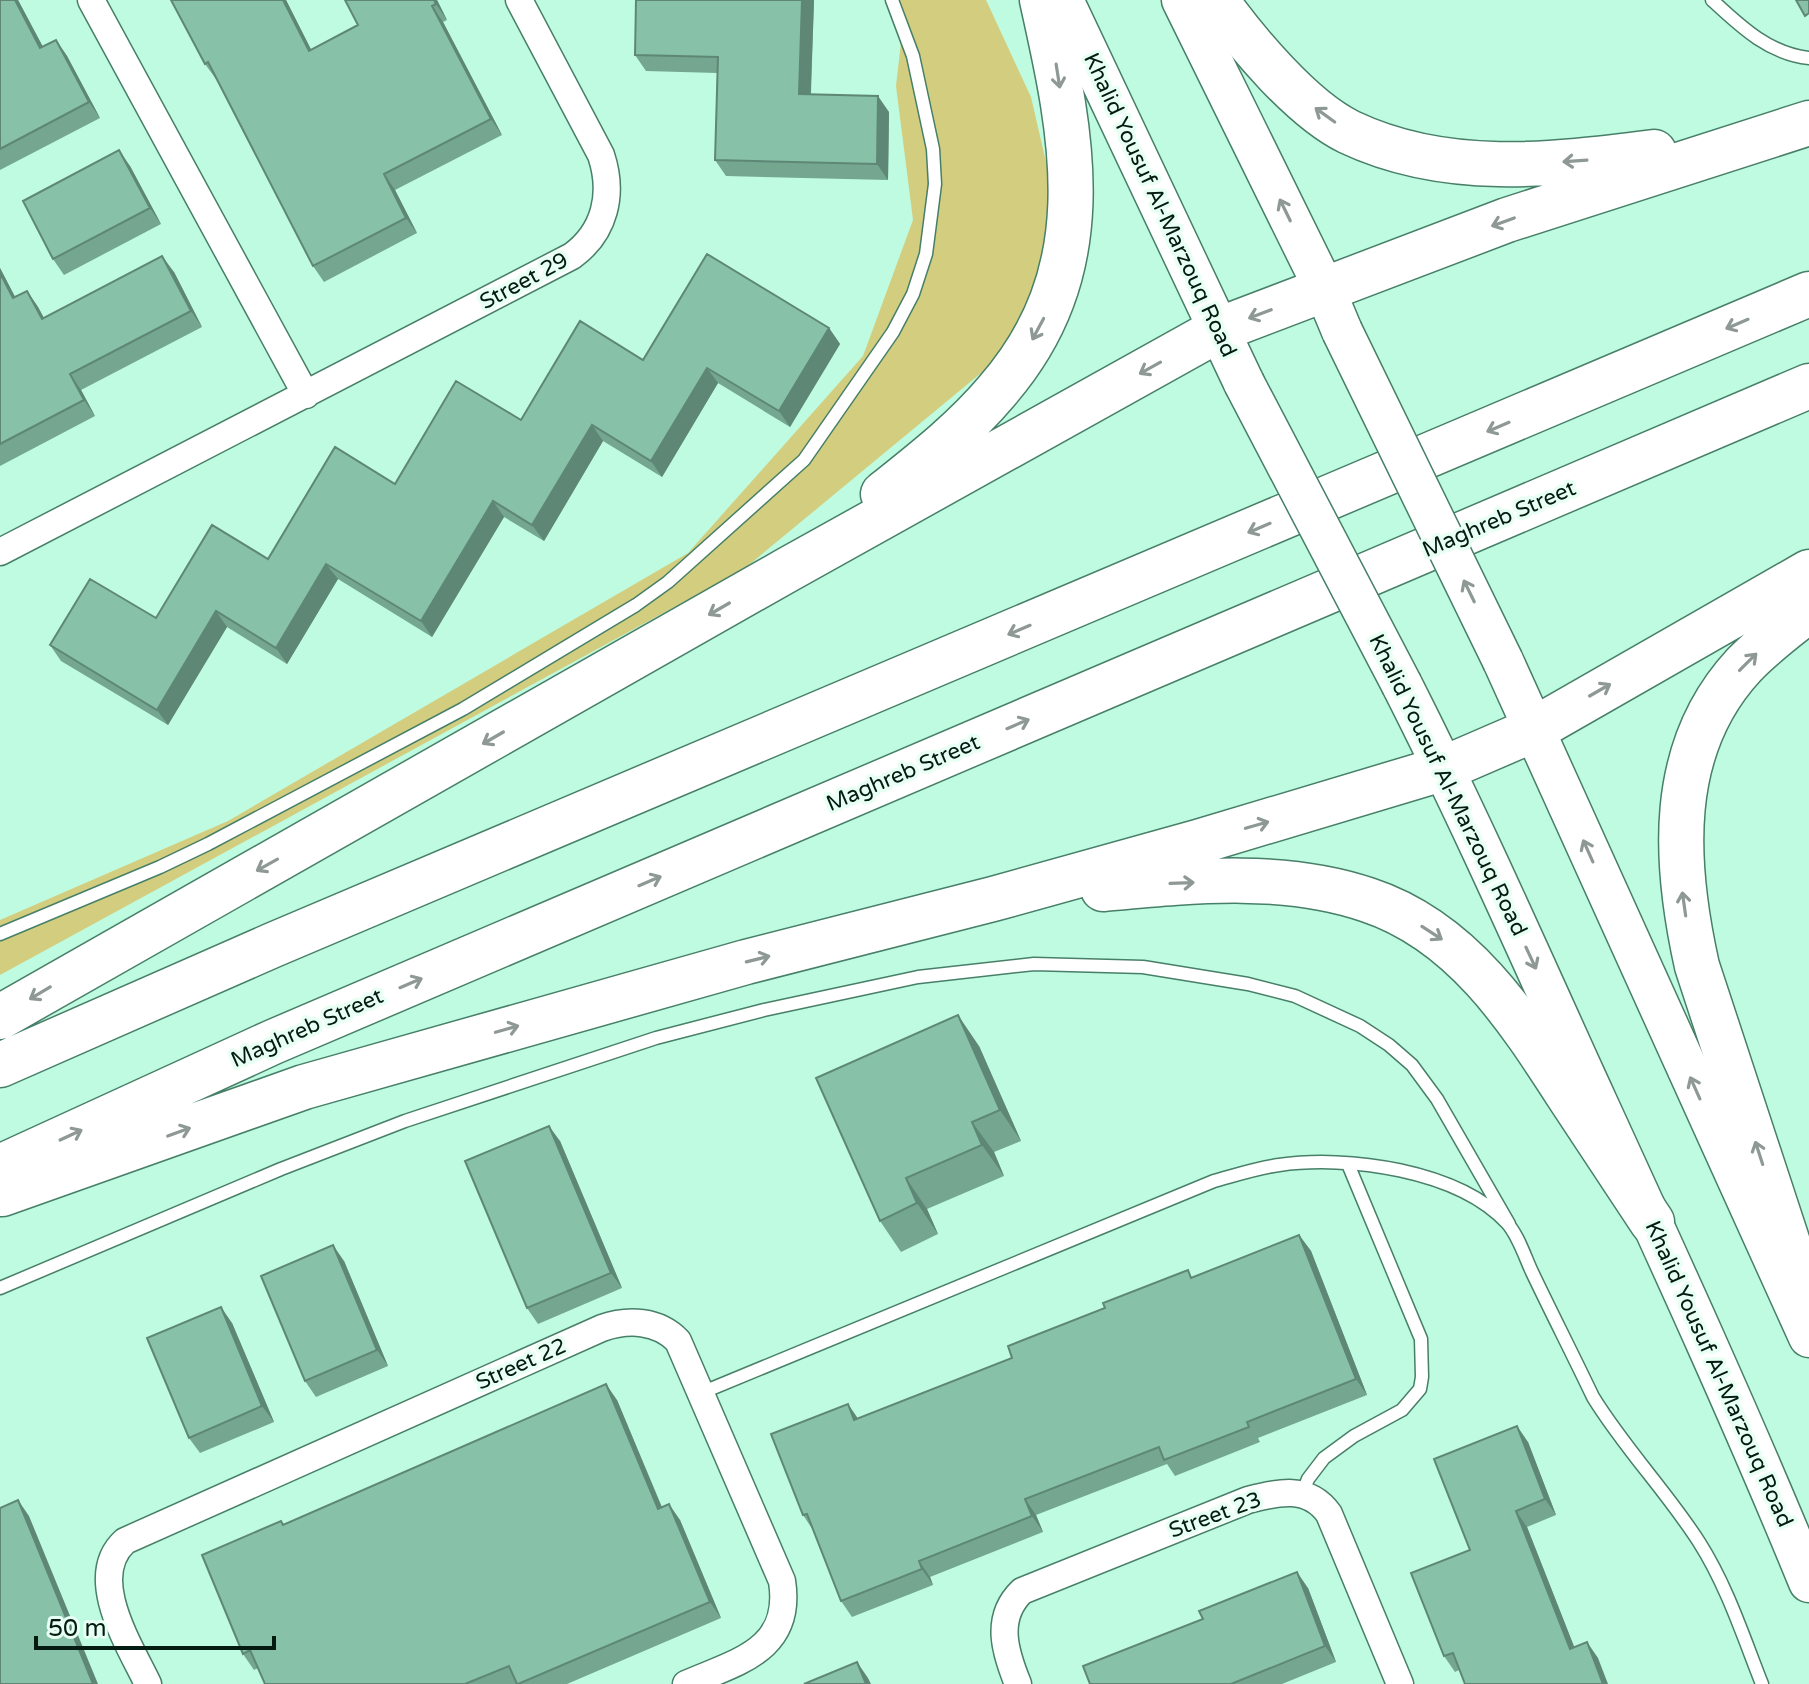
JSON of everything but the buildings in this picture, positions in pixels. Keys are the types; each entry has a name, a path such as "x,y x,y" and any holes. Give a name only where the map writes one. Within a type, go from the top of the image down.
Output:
{"highway":[{"path":"787,570 911,472 975,416 1024,356 1053,301 1067,247 1072,179 1053,50 1042,0"},
{"path":"1216,0 1264,60 1317,110 1347,131 1416,155 1479,165 1575,161 1657,152 1800,126"},
{"path":"0,1017 787,570 1218,330 1507,220 1800,126"},
{"path":"0,1065 273,945 1809,294"},
{"name":"Maghreb Street","path":"0,1167 273,1042 1809,386"},
{"path":"0,1195 304,1087 746,962 993,899 1445,768 1533,730 1809,572"},
{"path":"1809,610 1743,666 1722,694 1706,724 1692,757 1685,789 1680,865 1684,910 1697,966 1809,1307"},
{"path":"993,899 1175,883 1286,883 1327,889 1368,900 1407,916 1444,940 1505,1004 1652,1222"}],"main road":[{"name":"Khalid Yousuf Al-Marzouq Road","path":"1063,0 1244,383 1445,768 1652,1222 1809,1582"},
{"path":"1182,0 1503,661 1809,1337"}],"street":[{"path":"91,0 306,395"},
{"name":"Street 29","path":"0,552 585,247 601,222 607,189 606,171 601,155 519,0"},
{"name":"Street 22","path":"148,1684 114,1610 109,1586 111,1562 125,1541 612,1324 648,1323 671,1334 678,1341 782,1581 776,1628 766,1646 751,1656 686,1684"},
{"name":"Street 23","path":"1018,1684 1003,1636 1008,1610 1022,1591 1248,1500 1284,1493 1302,1494"},
{"path":"1302,1494 1317,1501 1329,1514 1400,1684"}],"lane":[{"path":"0,934 208,844 463,709 668,582 804,460 893,332 913,294 926,254 935,184 933,149 913,56 892,0"},
{"path":"1712,0 1759,40 1796,57 1809,58"},
{"path":"0,1288 281,1169 405,1121 656,1038 764,1010 918,977 1034,964 1143,967 1248,984 1295,996 1360,1026 1412,1065 1429,1087 1509,1224 1593,1397 1629,1450 1685,1521 1717,1574 1762,1684"},
{"path":"1302,1494 1308,1479 1324,1458 1354,1436 1402,1410 1420,1389 1422,1377 1421,1339 1348,1164"},
{"path":"701,1393 1214,1181 1282,1165 1348,1164 1411,1172 1444,1181 1477,1198 1509,1224"}],"shaded area":[{"path":"892,0 986,0 1031,97 1059,218 1033,330 744,569 0,975 0,920 228,821 688,553 863,356 913,220 896,86 903,25"}]}
